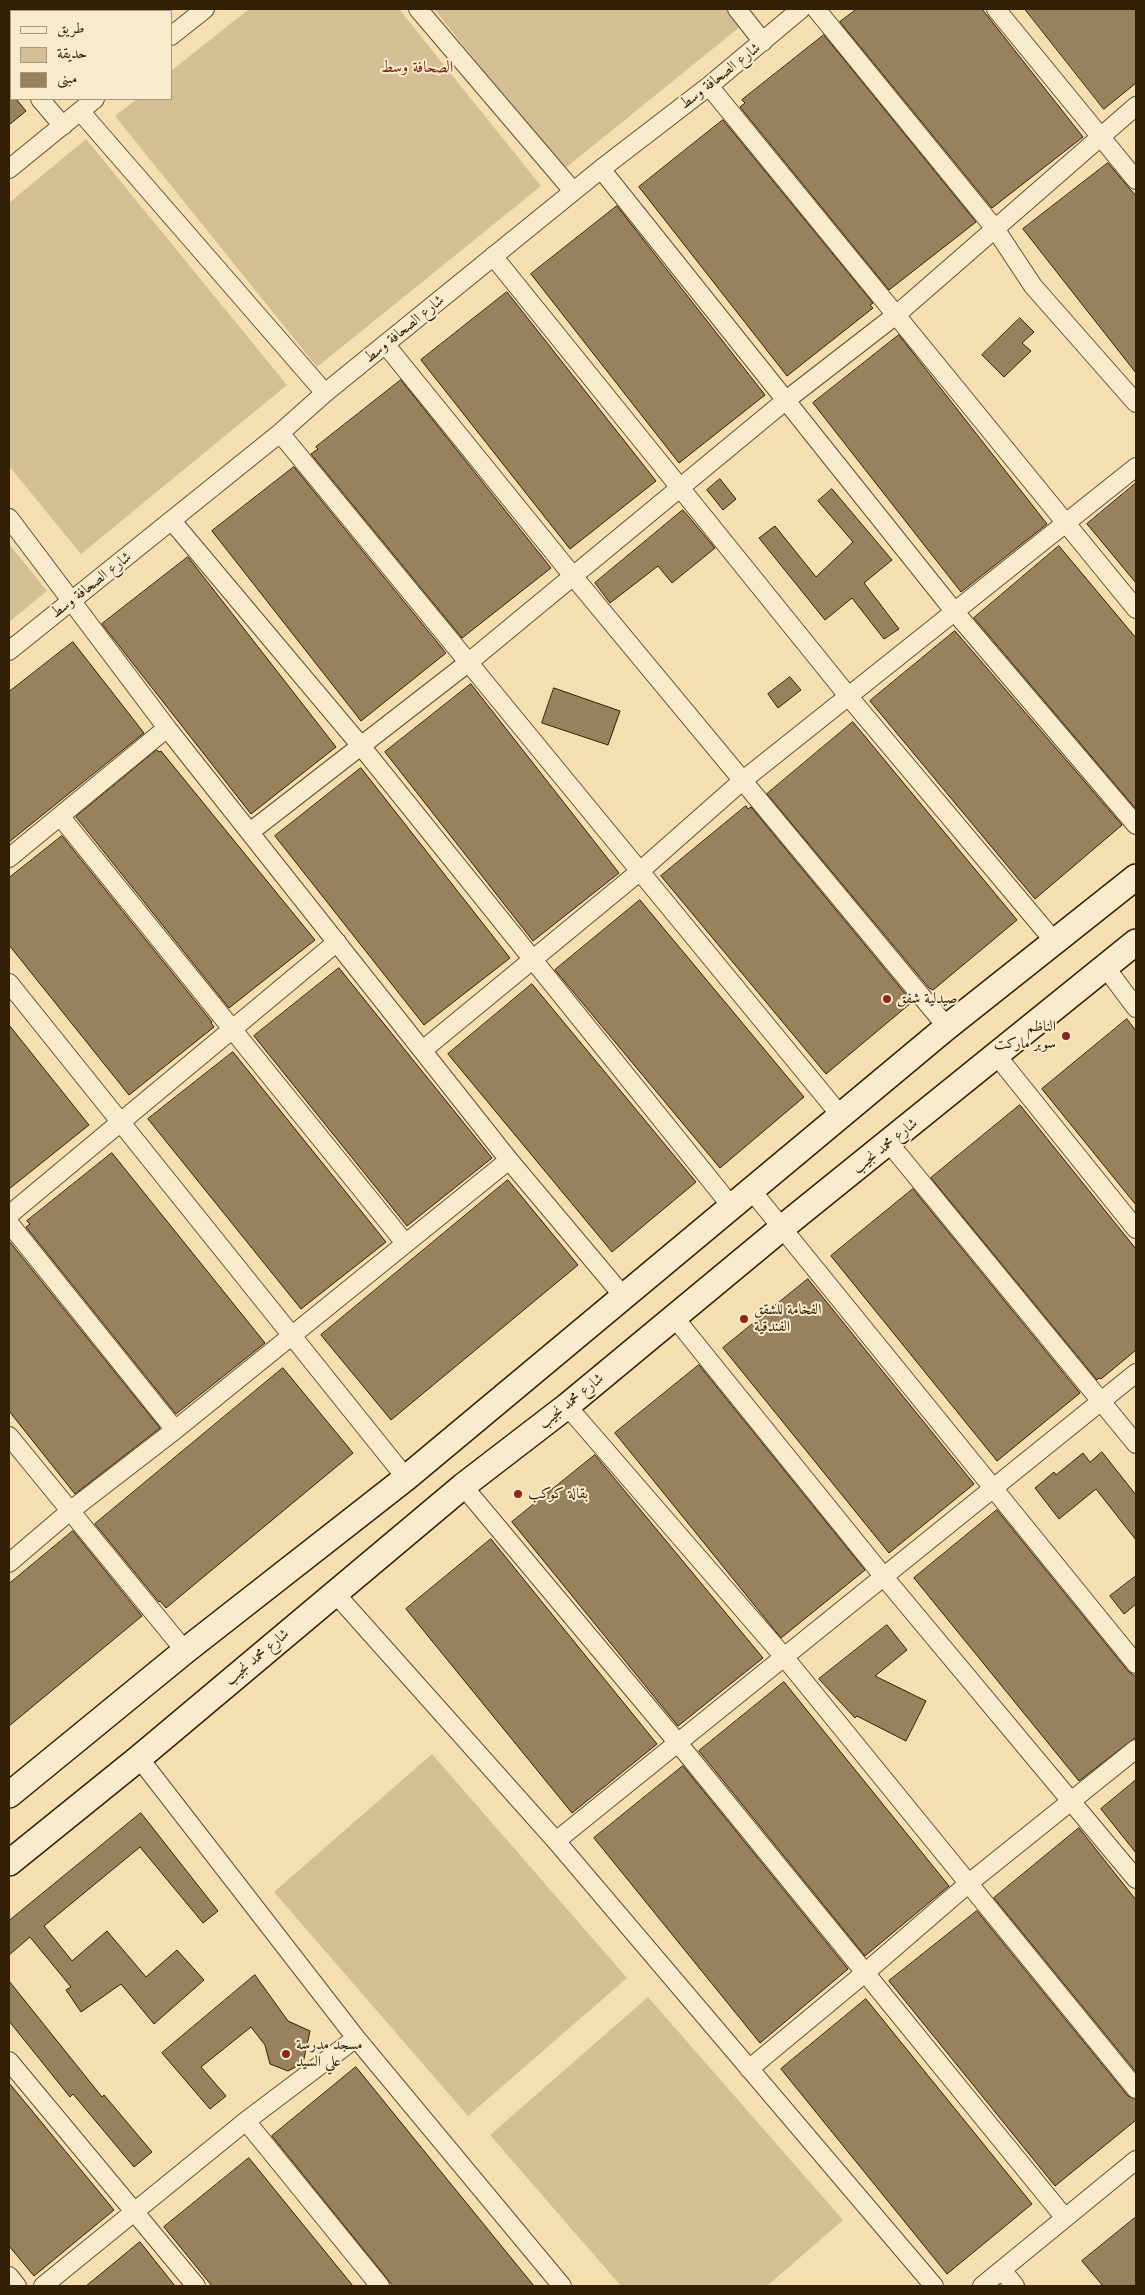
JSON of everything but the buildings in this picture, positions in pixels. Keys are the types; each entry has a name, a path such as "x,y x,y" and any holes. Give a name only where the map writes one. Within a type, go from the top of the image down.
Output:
{"main road":[{"path":"9,1795 185,1651 406,1478 948,1027 1136,877"},
{"name":"شارع محمد نجيب","path":"9,1863 139,1758 334,1592 463,1486 567,1406 784,1227 1136,942"}],"street":[{"path":"172,35 205,9"},
{"path":"418,9 573,191"},
{"path":"738,9 763,42"},
{"name":"شارع الصحافة وسط","path":"9,651 280,433 325,393 601,168 709,86 801,9"},
{"path":"816,9 996,230 1034,286 1136,403"},
{"path":"996,9 1136,180"},
{"path":"709,86 1136,609"},
{"path":"41,100 63,126"},
{"path":"9,169 94,100"},
{"path":"250,832 469,662 785,400 896,315 996,230 1136,106"},
{"path":"80,111 325,393"},
{"path":"601,168 954,612 1136,824"},
{"path":"494,256 679,489 849,697 1054,941"},
{"path":"385,344 573,576 948,1027"},
{"path":"280,433 841,1116"},
{"path":"424,1049 639,872 742,781 1136,467"},
{"path":"9,518 167,728 424,1049 509,1160 624,1297"},
{"path":"172,521 361,746 732,1207"},
{"path":"9,858 167,728"},
{"path":"60,816 405,1244"},
{"path":"9,1216 337,942"},
{"path":"1106,968 1136,1008"},
{"path":"9,983 406,1478"},
{"path":"997,1056 1136,1230"},
{"path":"889,1143 1136,1444"},
{"path":"9,1563 70,1511 175,1430 509,1160"},
{"path":"752,1191 784,1227 993,1489 1136,1664"},
{"path":"9,1223 175,1430"},
{"path":"674,1317 884,1577 1136,1879"},
{"path":"556,1841 1136,1373"},
{"path":"567,1406 785,1658 1136,2089"},
{"path":"9,1436 185,1651"},
{"path":"463,1486 866,1972 1065,2218"},
{"path":"334,1592 556,1841 934,2286"},
{"path":"749,2069 969,1883 1136,1749"},
{"path":"139,1758 356,2038 562,2286"},
{"path":"43,2286 134,2210 246,2121 356,2038"},
{"path":"9,2061 196,2286"},
{"path":"246,2121 380,2286"},
{"path":"982,2286 1136,2160"},
{"path":"1002,2270 1015,2286"},
{"path":"9,2276 17,2286"}],"green space":[{"path":"249,9 399,9 541,186 317,367 115,116 136,100 172,100 172,70"},
{"path":"434,9 745,9 752,17 563,170"},
{"path":"86,139 287,385 81,554 9,466 9,203"},
{"path":"9,544 47,591 9,622"},
{"path":"432,1754 627,1978 468,2116 274,1892"},
{"path":"648,1997 843,2220 767,2286 621,2286 490,2135"}],"place":[{"name":"صيدلية شفق","path":"887,999"},
{"name":"الناظم سوبر ماركت","path":"1066,1036"},
{"name":"الفخامة للشقق الفندقية","path":"744,1319"},
{"name":"بقالة كوكب","path":"518,1494"},
{"name":"مسجد مدرسة علي السيد","path":"286,2054"}],"district":[{"name":"الصحافة وسط","path":"417,67"}]}
